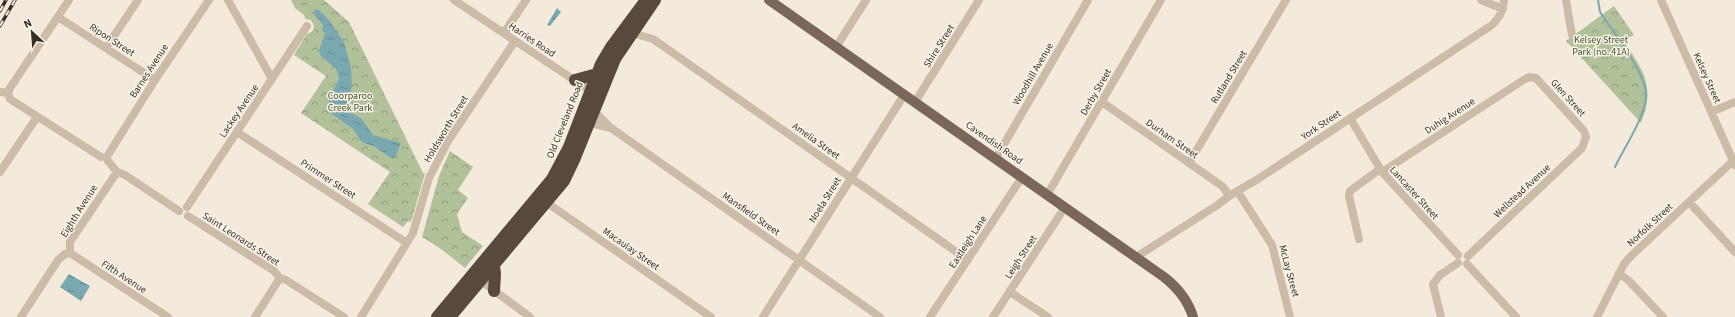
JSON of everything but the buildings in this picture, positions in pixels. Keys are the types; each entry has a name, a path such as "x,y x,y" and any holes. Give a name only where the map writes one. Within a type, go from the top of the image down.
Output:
{"highway":[{"name":"Old Cleveland Road","path":"437,317 477,278 543,200 557,191 569,170 590,123 594,111 597,74 611,47 646,0"},
{"name":"Old Cleveland Road","path":"450,317 477,278 494,266 543,200 595,94 615,59 655,0"},
{"path":"575,80 597,74"},
{"path":"494,266 494,291"}],"main road":[{"name":"Cavendish Road","path":"769,0 996,158 1177,288 1188,304 1193,317"}],"street":[{"path":"69,0 10,88 4,92 10,100 105,157 116,172 125,175 179,211 182,216 188,216 190,210 187,207 181,207 179,211"},
{"path":"106,48 138,0"},
{"name":"Barnes Avenue","path":"105,157 209,0"},
{"path":"228,0 272,79"},
{"name":"Harries Road","path":"454,0 595,94"},
{"path":"504,33 526,0"},
{"path":"836,47 866,0"},
{"name":"Shire Street","path":"915,102 979,0"},
{"name":"Derby Street","path":"1047,195 1161,0"},
{"name":"Rutland Street","path":"1189,163 1286,0"},
{"path":"1480,0 1503,9"},
{"name":"York Street","path":"1136,258 1219,204 1233,193 1492,25 1500,18 1504,0"},
{"path":"1566,0 1572,36"},
{"name":"Kelsey Street","path":"1661,0 1734,163"},
{"name":"Woodhill Avenue","path":"996,158 1085,1"},
{"name":"Ripon Street","path":"58,17 155,80"},
{"name":"Lackey Avenue","path":"187,207 307,26"},
{"name":"Amelia Street","path":"636,28 654,39 968,260"},
{"name":"Amelia Street","path":"636,28 654,39"},
{"name":"Holdsworth Street","path":"361,317 416,226 429,178 448,141 515,41"},
{"name":"Glen Street","path":"1530,77 1536,78 1584,131 1586,137"},
{"name":"Duhig Avenue","path":"1359,239 1349,196 1350,191 1354,186 1381,171 1530,77"},
{"name":"Noela Street","path":"763,317 904,95"},
{"name":"Durham Street","path":"1102,102 1233,193"},
{"path":"1711,112 1735,102"},
{"name":"Mansfield Street","path":"594,111 611,128 880,317"},
{"path":"0,172 37,117"},
{"name":"Lancaster Street","path":"1350,118 1381,171 1458,259"},
{"name":"Mansfield Street","path":"590,123 611,128"},
{"name":"Primmer Street","path":"237,132 407,242"},
{"name":"Wellstead Avenue","path":"1467,260 1582,148 1586,137"},
{"name":"Norfolk Street","path":"1598,317 1619,273 1631,256 1689,202 1734,163"},
{"name":"Eighth Avenue","path":"21,317 58,260 64,254 70,253 70,242 116,172"},
{"name":"Eastleigh Lane","path":"930,317 1022,177"},
{"name":"McLay Street","path":"1233,193 1272,245 1290,317"},
{"name":"Macaulay Street","path":"543,200 711,317"},
{"path":"1689,202 1735,252"},
{"name":"Leigh Street","path":"994,317 1065,207"},
{"name":"Saint Leonards Street","path":"188,216 274,271 280,278 286,280 344,317"},
{"name":"Fifth Avenue","path":"70,253 168,317"},
{"path":"1441,317 1434,284 1440,275 1462,254 1516,317"},
{"path":"1619,273 1629,280 1663,317"},
{"path":"255,317 280,278"},
{"path":"477,278 530,317"},
{"path":"1010,292 1048,317"}],"green space":[{"name":"Coorparoo Creek Park","path":"291,0 324,0 349,22 423,173 425,173 412,219 403,227 368,204 390,172 301,113 326,76 294,55 307,34 313,31 314,26 311,20 305,19 304,15 295,8"},
{"name":"Kelsey Street Park (no. 41A)","path":"1614,6 1634,35 1623,40 1636,60 1645,79 1647,99 1641,123 1566,41"},
{"path":"450,151 473,167 458,190 468,198 457,214 462,232 483,246 465,268 441,249 422,237 439,176"}],"water":[{"path":"557,8 561,12 550,26 547,25"},
{"path":"314,9 319,10 329,20 344,42 351,68 352,86 347,104 351,113 361,118 373,135 401,143 395,158 391,158 375,147 362,142 353,129 332,114 329,109 329,99 339,79 336,69 320,55 319,51 325,33 322,31 323,25 314,14"},
{"path":"69,274 90,286 81,301 60,287"}],"waterway":[{"path":"1598,0 1600,12 1636,66 1645,88 1646,97 1642,114 1615,167"}],"railway":[{"path":"0,11 6,0"},
{"path":"0,26 15,0"}]}
